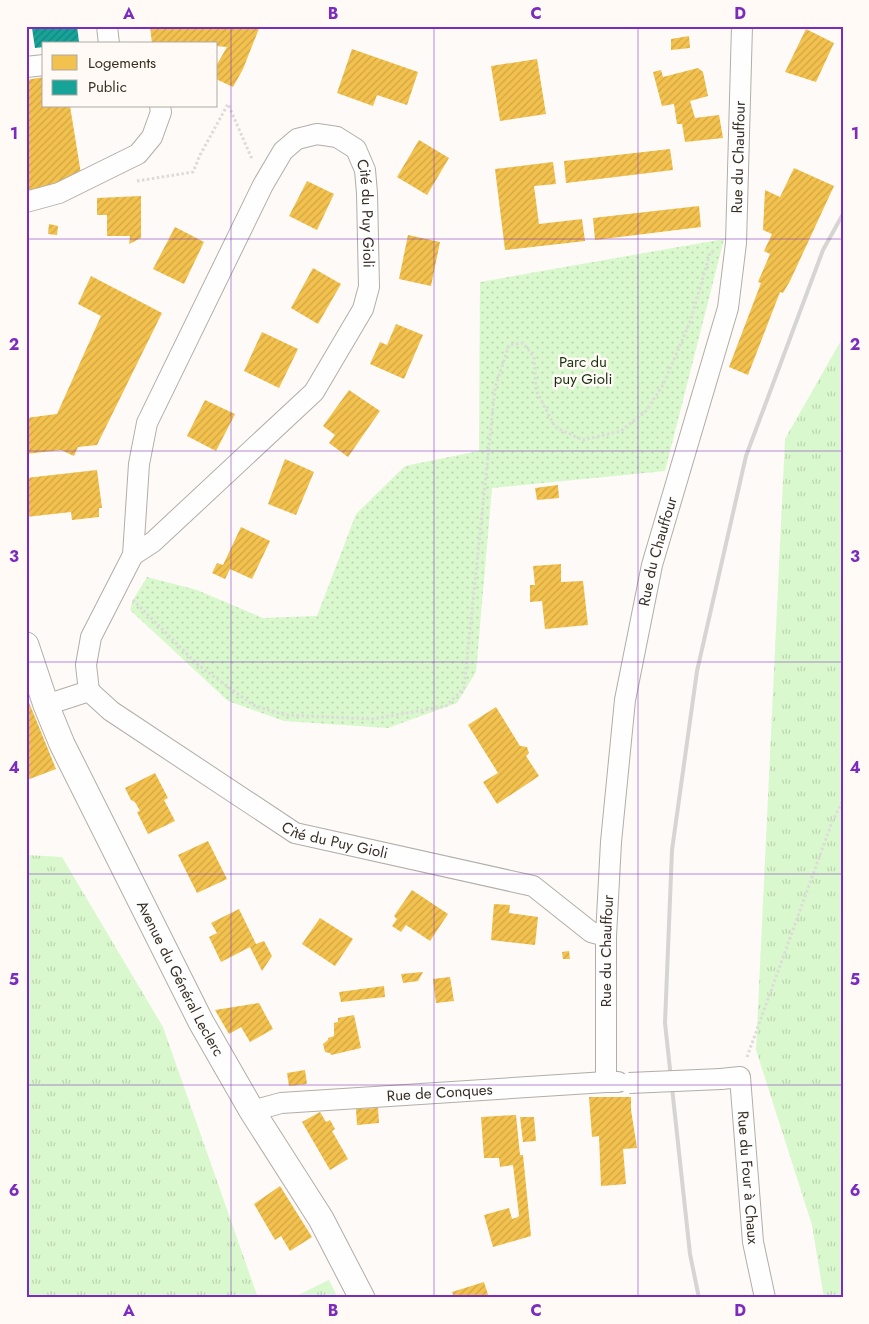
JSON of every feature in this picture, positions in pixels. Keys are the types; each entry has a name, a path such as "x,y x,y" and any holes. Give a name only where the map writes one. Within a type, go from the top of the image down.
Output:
{"street":[{"path":"107,26 109,42"},
{"name":"Rue du Chauffour","path":"606,1082 606,936 611,842 624,700 652,565 728,308 736,242 742,26"},
{"path":"26,67 42,65"},
{"path":"26,202 59,193 138,154 152,137 161,112 160,108"},
{"name":"Cité du Puy Gioli","path":"133,555 152,542 314,392 363,308 368,287 365,170 356,149 337,137 317,134 297,139 283,151 263,185 147,423 139,464 133,555 91,637 86,665 89,691 111,711 294,833 533,886 591,932 606,936"},
{"name":"Avenue du Général Leclerc","path":"26,645 46,705 62,744 201,1022 252,1111 321,1219 362,1298"},
{"path":"46,705 89,691"},
{"name":"Rue de Conques","path":"252,1111 281,1103 606,1082 629,1083 731,1078"},
{"name":"Rue du Four à Chaux","path":"731,1078 753,1242 764,1298"}],"path":[{"path":"113,166 126,182 193,172 200,155 228,104 263,185"},
{"path":"116,587 133,600 198,665 253,705 284,715 373,718 446,706 464,688 495,388 509,345 523,343 534,357 536,390 555,427 583,440 620,431 646,411 663,385 690,322 710,253 736,242"},
{"path":"731,1078 750,1046 832,822 843,801"}],"green space":[{"name":"Parc du puy Gioli","path":"724,239 665,471 492,488 476,672 457,703 388,728 284,721 228,701 130,610 133,600 147,577 197,590 263,618 317,616 356,514 405,466 479,451 480,282"},
{"path":"843,337 843,1298 824,1298 812,1225 756,1050 785,439"},
{"path":"26,855 62,857 163,1027 258,1298 26,1298"},
{"path":"329,1280 338,1298 292,1298"}],"building: Logements":[{"path":"150,26 260,26 243,69 233,87 218,80 218,63 227,47 218,46 218,42 152,42"},
{"path":"806,29 834,43 816,82 785,72"},
{"path":"689,36 690,48 671,50 671,39"},
{"path":"352,49 418,72 407,105 377,95 373,106 337,93"},
{"path":"537,59 546,114 500,121 491,66"},
{"path":"698,68 703,72 708,96 690,101 695,118 719,115 723,138 685,142 682,124 677,124 674,104 662,106 653,72 661,70 663,77"},
{"path":"42,77 42,108 70,108 81,174 26,194 26,80"},
{"path":"419,140 449,158 427,195 397,177"},
{"path":"670,149 673,170 566,183 564,161"},
{"path":"553,162 556,184 534,186 539,224 582,219 585,241 505,250 495,169"},
{"path":"794,168 834,186 790,281 783,293 780,292 748,375 729,367 761,283 758,282 770,254 764,251 772,234 763,230 765,190 780,197"},
{"path":"307,181 334,194 317,230 289,216"},
{"path":"141,196 141,238 129,244 130,236 107,236 107,215 97,215 97,198"},
{"path":"699,206 701,227 595,240 593,218"},
{"path":"49,224 58,226 57,235 48,234"},
{"path":"175,227 204,242 184,284 153,269"},
{"path":"408,235 440,242 431,286 399,279"},
{"path":"313,268 341,284 318,324 291,308"},
{"path":"91,276 162,313 97,445 78,447 74,456 61,450 26,454 26,418 57,414 101,316 78,304"},
{"path":"396,324 423,335 404,379 370,364 380,342 387,345"},
{"path":"262,332 298,349 279,388 244,371"},
{"path":"349,390 380,411 348,457 329,443 335,435 323,426"},
{"path":"205,400 235,414 216,451 187,436"},
{"path":"285,459 314,472 296,515 268,504"},
{"path":"97,470 102,508 99,508 99,517 72,520 71,512 26,517 26,478"},
{"path":"558,485 559,498 537,500 535,488"},
{"path":"241,527 270,541 252,579 230,569 225,579 212,573 217,563 223,565"},
{"path":"561,564 561,582 583,581 588,625 545,629 542,601 530,602 530,585 535,585 533,566"},
{"path":"26,695 56,769 27,780 26,779"},
{"path":"496,707 520,746 527,747 529,753 526,756 539,776 497,804 483,782 498,773 468,725"},
{"path":"155,773 168,798 164,800 175,821 148,834 137,812 140,811 135,802 131,800 125,788"},
{"path":"208,841 227,879 197,893 178,855"},
{"path":"412,890 448,914 430,941 406,925 401,932 392,926 397,919 394,916"},
{"path":"494,904 510,905 509,913 538,917 535,945 491,940"},
{"path":"239,909 256,944 264,941 272,956 262,971 250,947 221,962 209,937 217,933 211,923"},
{"path":"320,918 353,939 335,966 302,944"},
{"path":"569,951 570,959 563,959 562,952"},
{"path":"423,972 418,981 403,983 401,974"},
{"path":"450,977 454,1001 436,1003 433,979"},
{"path":"384,986 385,997 341,1002 339,992"},
{"path":"259,1003 273,1029 250,1042 241,1027 229,1034 215,1010"},
{"path":"354,1015 361,1048 331,1055 325,1052 323,1044 328,1038 334,1036 334,1023 338,1022 338,1018"},
{"path":"305,1070 307,1084 289,1086 287,1073"},
{"path":"589,1097 631,1097 631,1110 637,1148 623,1149 626,1184 601,1186 599,1136 592,1137"},
{"path":"378,1108 379,1123 357,1125 356,1109"},
{"path":"320,1112 326,1122 330,1120 335,1129 332,1131 348,1159 330,1170 302,1122"},
{"path":"516,1115 520,1155 523,1155 531,1236 493,1247 484,1215 509,1208 512,1219 519,1215 513,1165 500,1167 499,1158 484,1158 481,1117"},
{"path":"520,1117 534,1117 536,1141 523,1142"},
{"path":"280,1186 312,1237 290,1251 281,1236 275,1240 254,1204"},
{"path":"484,1282 489,1298 454,1298 452,1292"}],"building: Public":[{"path":"77,26 79,42 42,42 42,47 35,48 32,28"}],"railway":[{"path":"699,1298 690,1254 665,1023 672,850 697,671 746,456 823,250 843,214"}]}
